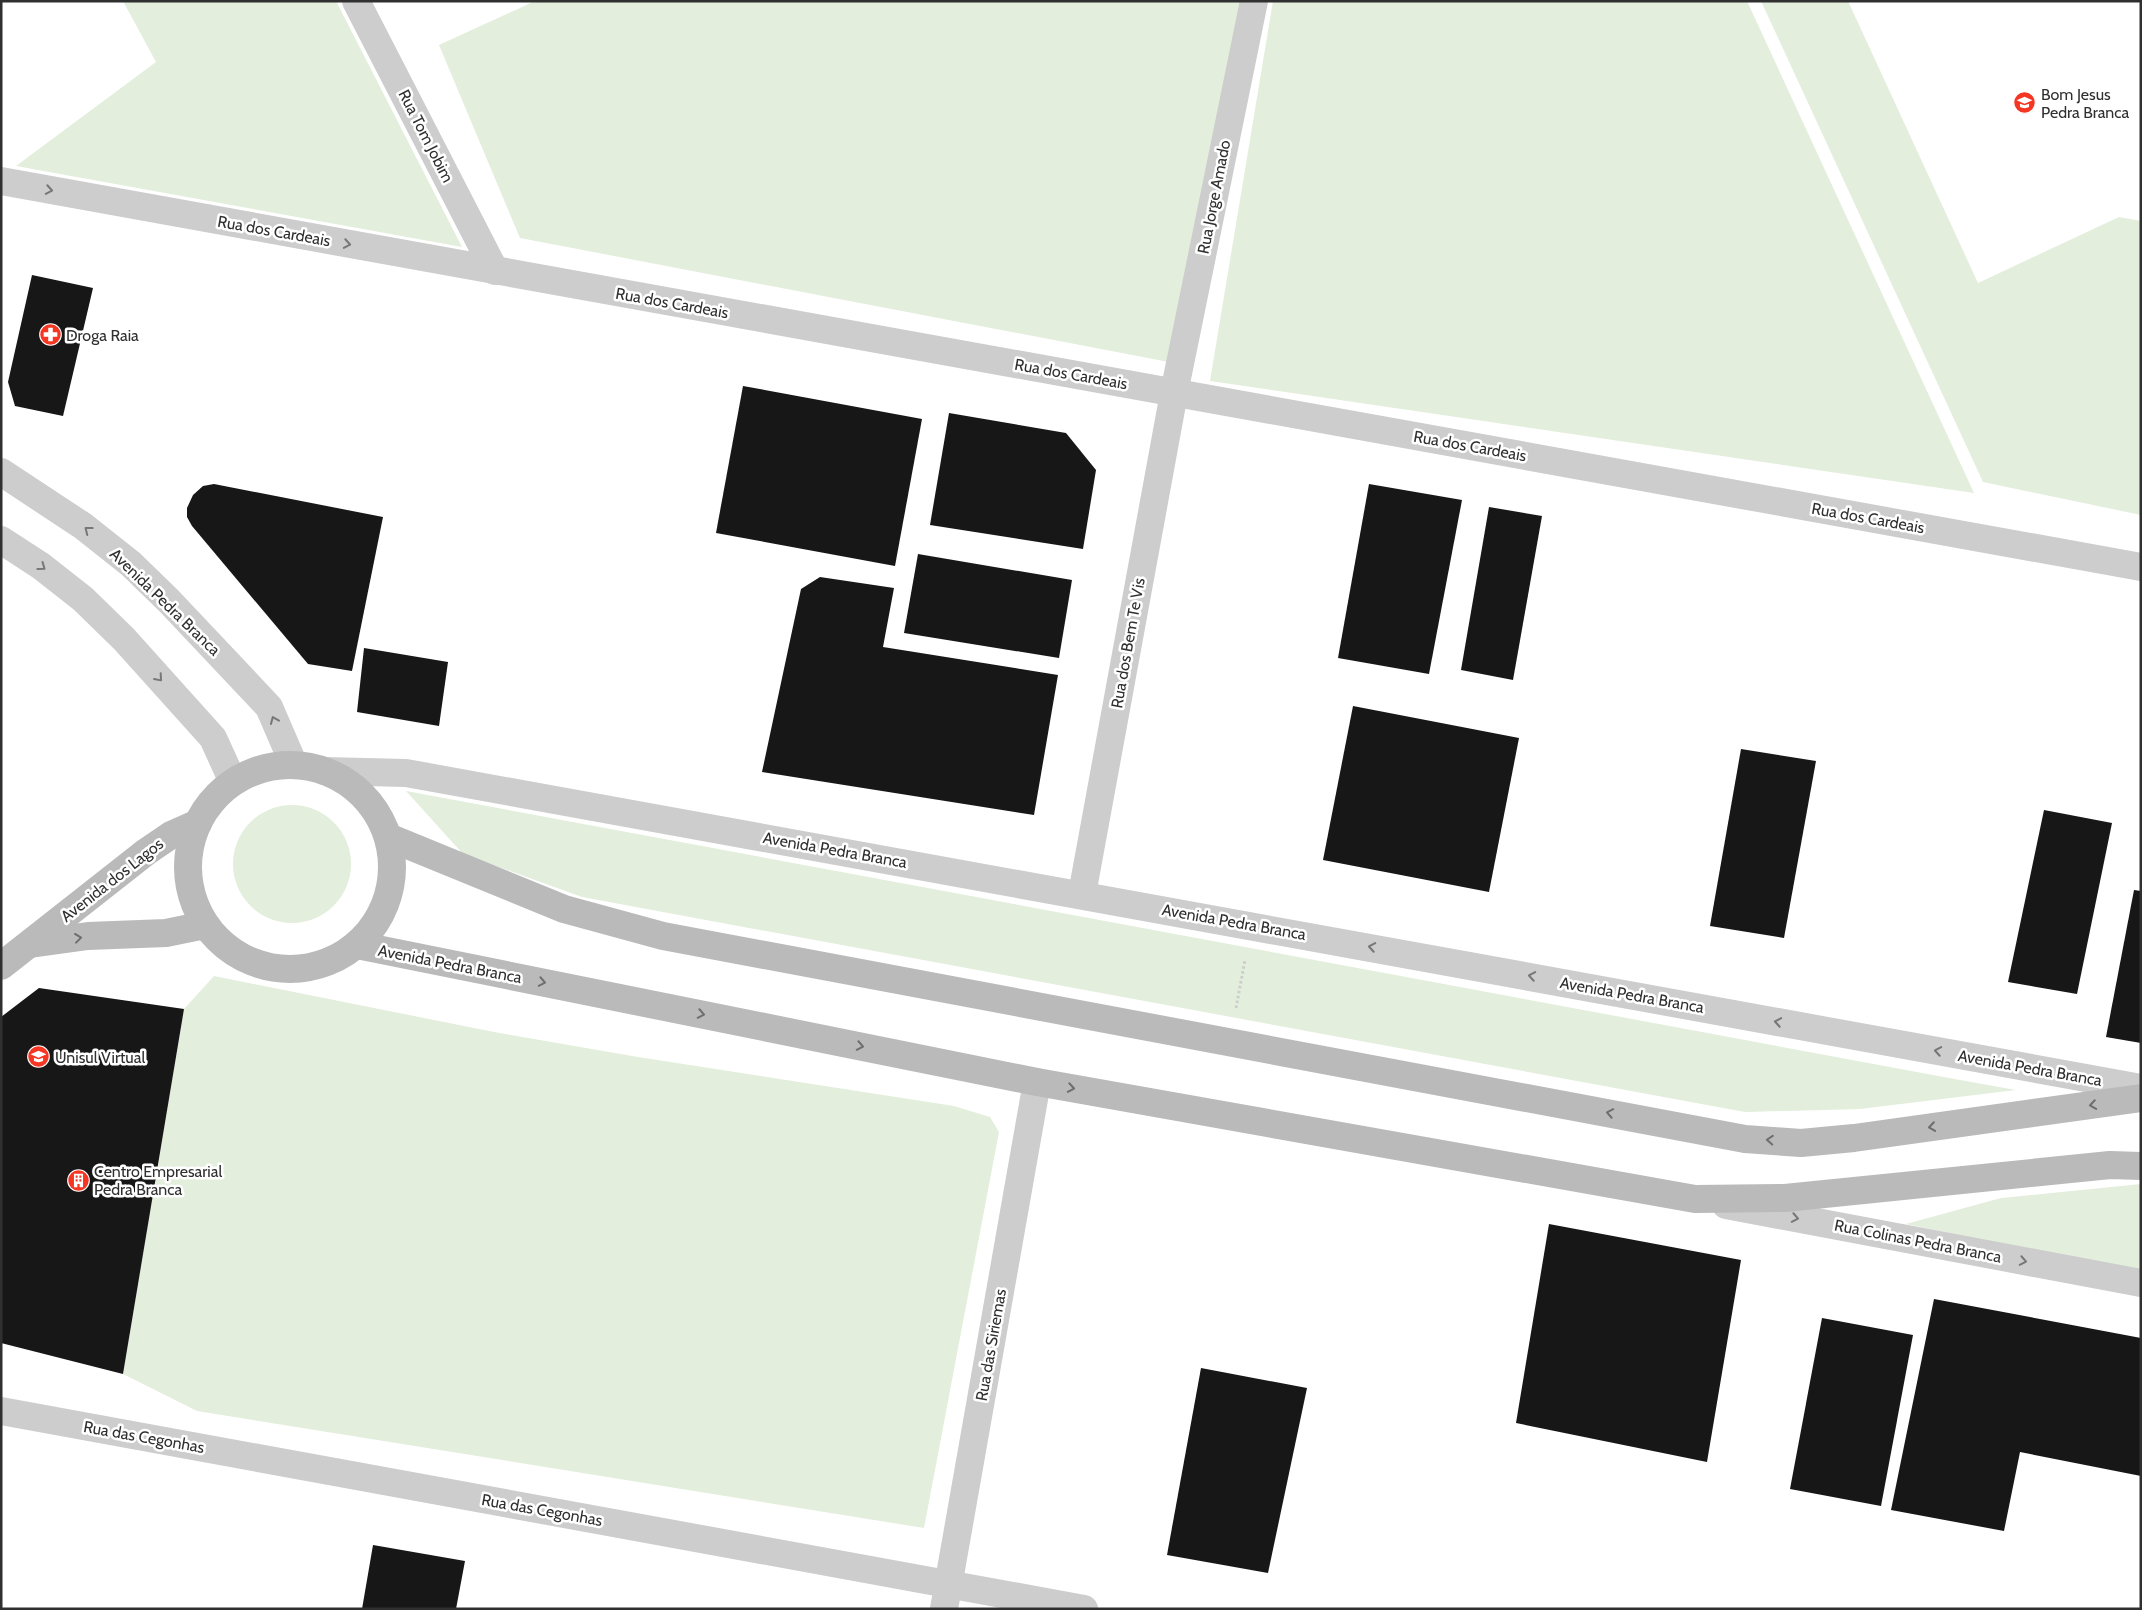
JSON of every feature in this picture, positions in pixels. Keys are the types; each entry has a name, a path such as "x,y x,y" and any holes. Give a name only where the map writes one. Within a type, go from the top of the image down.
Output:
{"main road":[{"path":"294,765 325,771 352,786 374,808 388,837 393,866 389,896 376,923 357,945 332,961 305,969 276,969 249,961 224,946 205,925 193,901 188,874 189,848 198,823 213,800 233,782 262,769 294,765"},
{"name":"Avenida dos Lagos","path":"1,966 146,852 171,835 198,823"},
{"name":"Avenida Pedra Branca","path":"388,837 564,910 663,936 1745,1138 1801,1142 1854,1138 2141,1098"},
{"name":"Avenida dos Lagos","path":"30,944 88,936 166,933 205,925"},
{"name":"Avenida Pedra Branca","path":"357,945 1037,1082 1695,1199 1785,1198 2101,1166 2141,1166"}],"street":[{"name":"Rua Tom Jobim","path":"356,1 495,271"},
{"name":"Rua Jorge Amado","path":"1174,393 1254,1"},
{"name":"Rua dos Cardeais","path":"1,181 2141,567"},
{"name":"Rua dos Bem Te Vis","path":"1082,894 1174,393"},
{"name":"Avenida Pedra Branca","path":"1,472 83,526 131,564 170,601 269,707 294,765"},
{"path":"1,540 83,599 124,639 213,738 233,782"},
{"name":"Avenida Pedra Branca","path":"325,771 406,773 1082,894 2141,1088"},
{"name":"Rua das Siriemas","path":"947,1597 1037,1082"},
{"name":"Rua Colinas Pedra Branca","path":"1695,1199 2141,1283"},
{"name":"Rua das Cegonhas","path":"1,1411 947,1597 1084,1609"}],"green space":[{"path":"123,1 336,1 462,247 16,166 156,62"},
{"path":"535,1 1248,1 1174,363 520,238 439,45"},
{"path":"1273,1 1747,1 1974,493 1210,381"},
{"path":"1761,1 1848,1 1978,283 2119,217 2141,221 2141,515 1983,482"},
{"path":"406,791 2016,1090 1860,1109 1745,1112 582,897 463,854"},
{"path":"292,805 314,810 334,822 346,842 351,864 346,886 334,906 314,918 292,923 270,918 250,906 238,886 233,864 238,842 250,822 270,810"},
{"path":"214,976 494,1032 638,1057 954,1106 990,1117 999,1132 924,1528 197,1411 123,1374 184,1009"},
{"path":"2141,1184 2141,1271 1906,1224 2001,1198"}],"building":[{"name":"Droga Raia","path":"32,275 93,288 63,416 15,406 8,382"},
{"path":"743,386 922,419 895,566 716,533"},
{"path":"949,413 1066,433 1096,470 1083,549 930,525"},
{"path":"214,484 383,517 352,671 308,664 192,526 187,517 187,508 193,495 203,486"},
{"path":"1369,484 1462,500 1429,674 1338,658"},
{"path":"1489,507 1542,516 1513,680 1461,670"},
{"path":"918,554 1072,580 1059,658 904,633"},
{"path":"820,577 894,588 883,647 1058,675 1034,815 762,772 801,589"},
{"path":"364,648 448,662 439,726 357,712"},
{"path":"1353,706 1519,738 1489,892 1323,860"},
{"path":"1741,749 1816,761 1784,938 1710,926"},
{"path":"2044,810 2112,823 2077,994 2008,982"},
{"path":"2134,890 2141,891 2141,1043 2106,1037"},
{"name":"Centro Empresarial Pedra Branca","path":"39,988 184,1009 123,1374 1,1343 1,1017"},
{"path":"1549,1224 1741,1260 1707,1462 1516,1423"},
{"path":"1934,1299 2141,1338 2141,1476 2020,1452 2004,1531 1891,1510"},
{"path":"1822,1318 1913,1335 1881,1506 1790,1489"},
{"path":"1201,1368 1307,1388 1268,1573 1167,1555"},
{"path":"373,1545 465,1561 456,1609 362,1609"}],"place":[{"name":"Bom Jesus Pedra Branca","path":"2025,103"},
{"name":"Droga Raia","path":"50,335"},
{"name":"Unisul Virtual","path":"39,1057"},
{"name":"Centro Empresarial Pedra Branca","path":"78,1180"}]}
